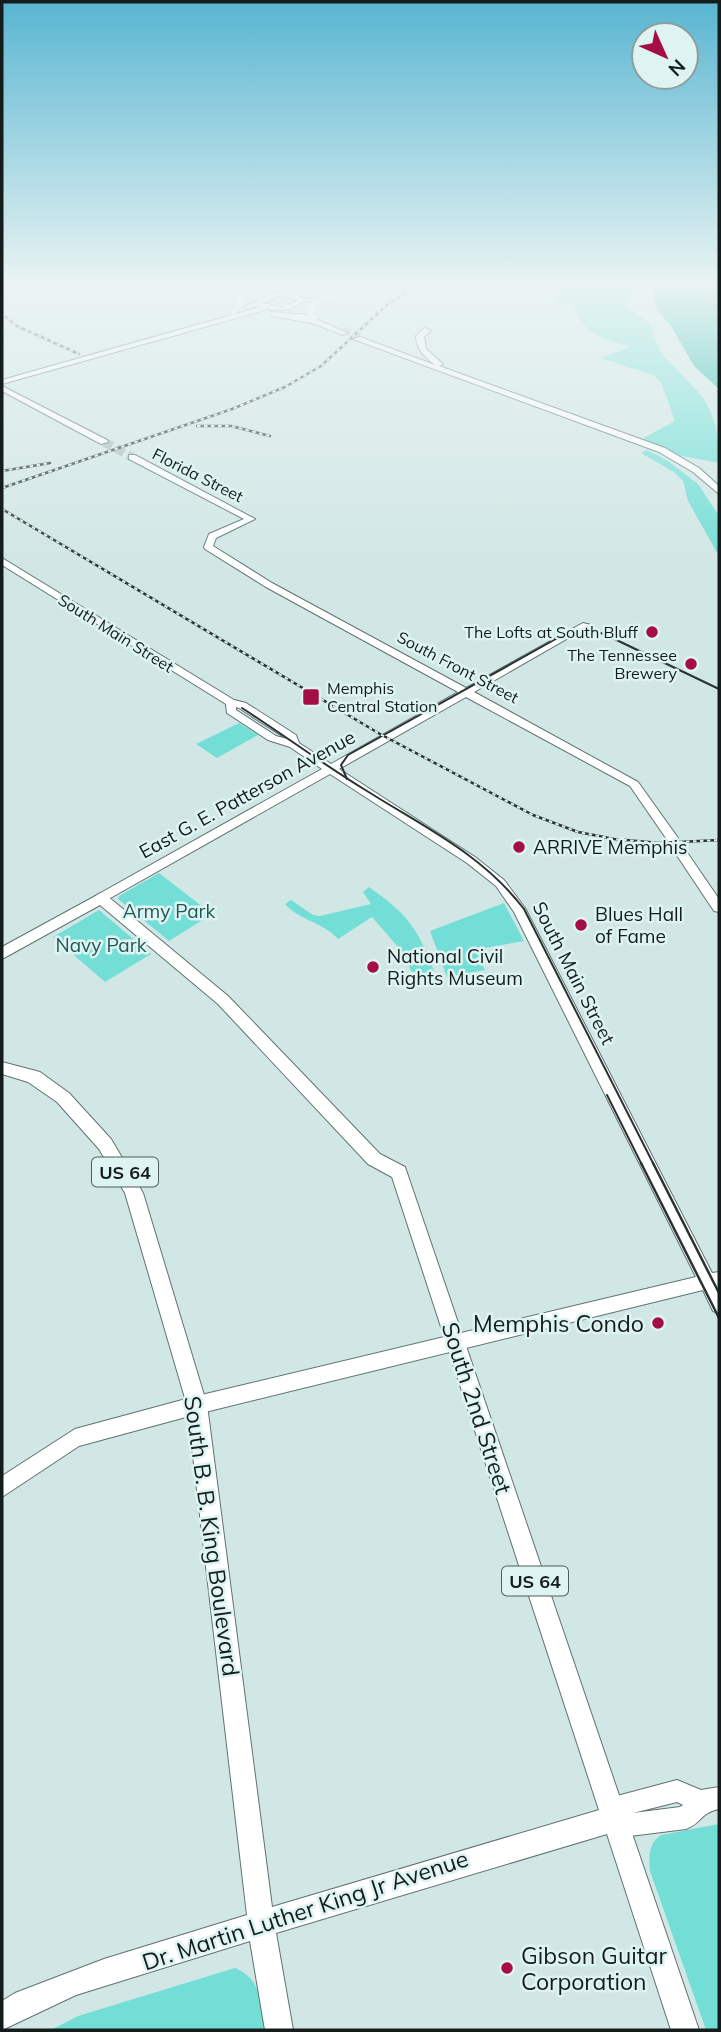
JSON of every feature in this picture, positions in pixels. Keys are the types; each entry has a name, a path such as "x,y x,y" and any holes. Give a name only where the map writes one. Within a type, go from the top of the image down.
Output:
{"main road":[{"path":"471,379 669,453 696,470 719,491"},
{"path":"2,388 104,442"},
{"path":"535,403 658,452 692,472 719,502"},
{"name":"Florida Street","path":"132,457 251,519 212,536 208,547"},
{"name":"South Front Street","path":"208,547 269,584 634,784 672,838"},
{"name":"South Main Street","path":"2,561 231,703 231,711 272,738 294,745 471,860 494,878 512,900 713,1281 719,1306"},
{"name":"East G. E. Patterson Avenue","path":"2,954 586,625"},
{"path":"680,851 719,908"},
{"name":"South 2nd Street","path":"101,898 223,1000 374,1159 399,1172 685,2030"},
{"name":"South B. B. King Boulevard","path":"4,1071 33,1077 56,1093 120,1162 134,1193 197,1405 261,1924 279,2030"},
{"path":"2,1487 75,1438 197,1405 713,1281"},
{"name":"Dr. Martin Luther King Jr Avenue","path":"2,2016 27,2001 474,1857 614,1819 630,1825 686,1818 710,1800"}],"green space":[{"path":"657,379 686,379 698,392 716,427 719,463 677,455 642,439 675,421 661,382"},
{"path":"647,450 668,461 698,484 719,516 719,556 688,501 683,481 674,472 641,453"},
{"path":"239,723 258,735 217,758 196,744"},
{"name":"Army Park","path":"159,873 212,914 169,941 118,899"},
{"path":"369,887 393,905 410,923 434,971 418,974 411,971 405,955 372,917 338,939 285,904 291,900 313,915 320,916 371,904 363,892"},
{"path":"504,903 524,941 485,948 490,960 482,964 485,970 447,977 430,931"},
{"name":"Navy Park","path":"99,910 151,954 105,982 53,937"},
{"path":"719,1824 719,2030 706,2030 650,1871 650,1855 654,1842 661,1835"},
{"path":"235,1968 251,1979 255,1986 264,2030 51,2030 78,2016"}],"shaded area":[{"path":"708,379 719,379 719,389"}],"tunnel":[{"path":"104,442 132,457"},
{"path":"672,838 680,851"}],"tram line":[{"path":"347,778 341,765 348,755 570,631 589,630 604,634 719,689"},
{"path":"242,708 347,778"},
{"path":"347,778 471,857 490,872 524,909 654,1165"},
{"path":"607,1095 641,1163"},
{"path":"641,1163 719,1318"},
{"path":"653,1163 719,1293"}],"railway":[{"path":"2,488 232,409 299,379"},
{"path":"197,426 231,426 270,436"},
{"path":"2,471 50,463"},
{"path":"2,509 380,734 533,815 578,832 614,839 660,843 719,840"}],"place":[{"name":"The Lofts at South Bluff","path":"652,632"},
{"name":"The Tennessee Brewery","path":"691,664"},
{"name":"Memphis Central Station","path":"311,697"},
{"name":"ARRIVE Memphis","path":"519,847"},
{"name":"Blues Hall of Fame","path":"581,925"},
{"name":"National Civil Rights Museum","path":"373,967"},
{"name":"Memphis Condo","path":"658,1323"},
{"name":"Gibson Guitar Corporation","path":"507,1968"}]}
